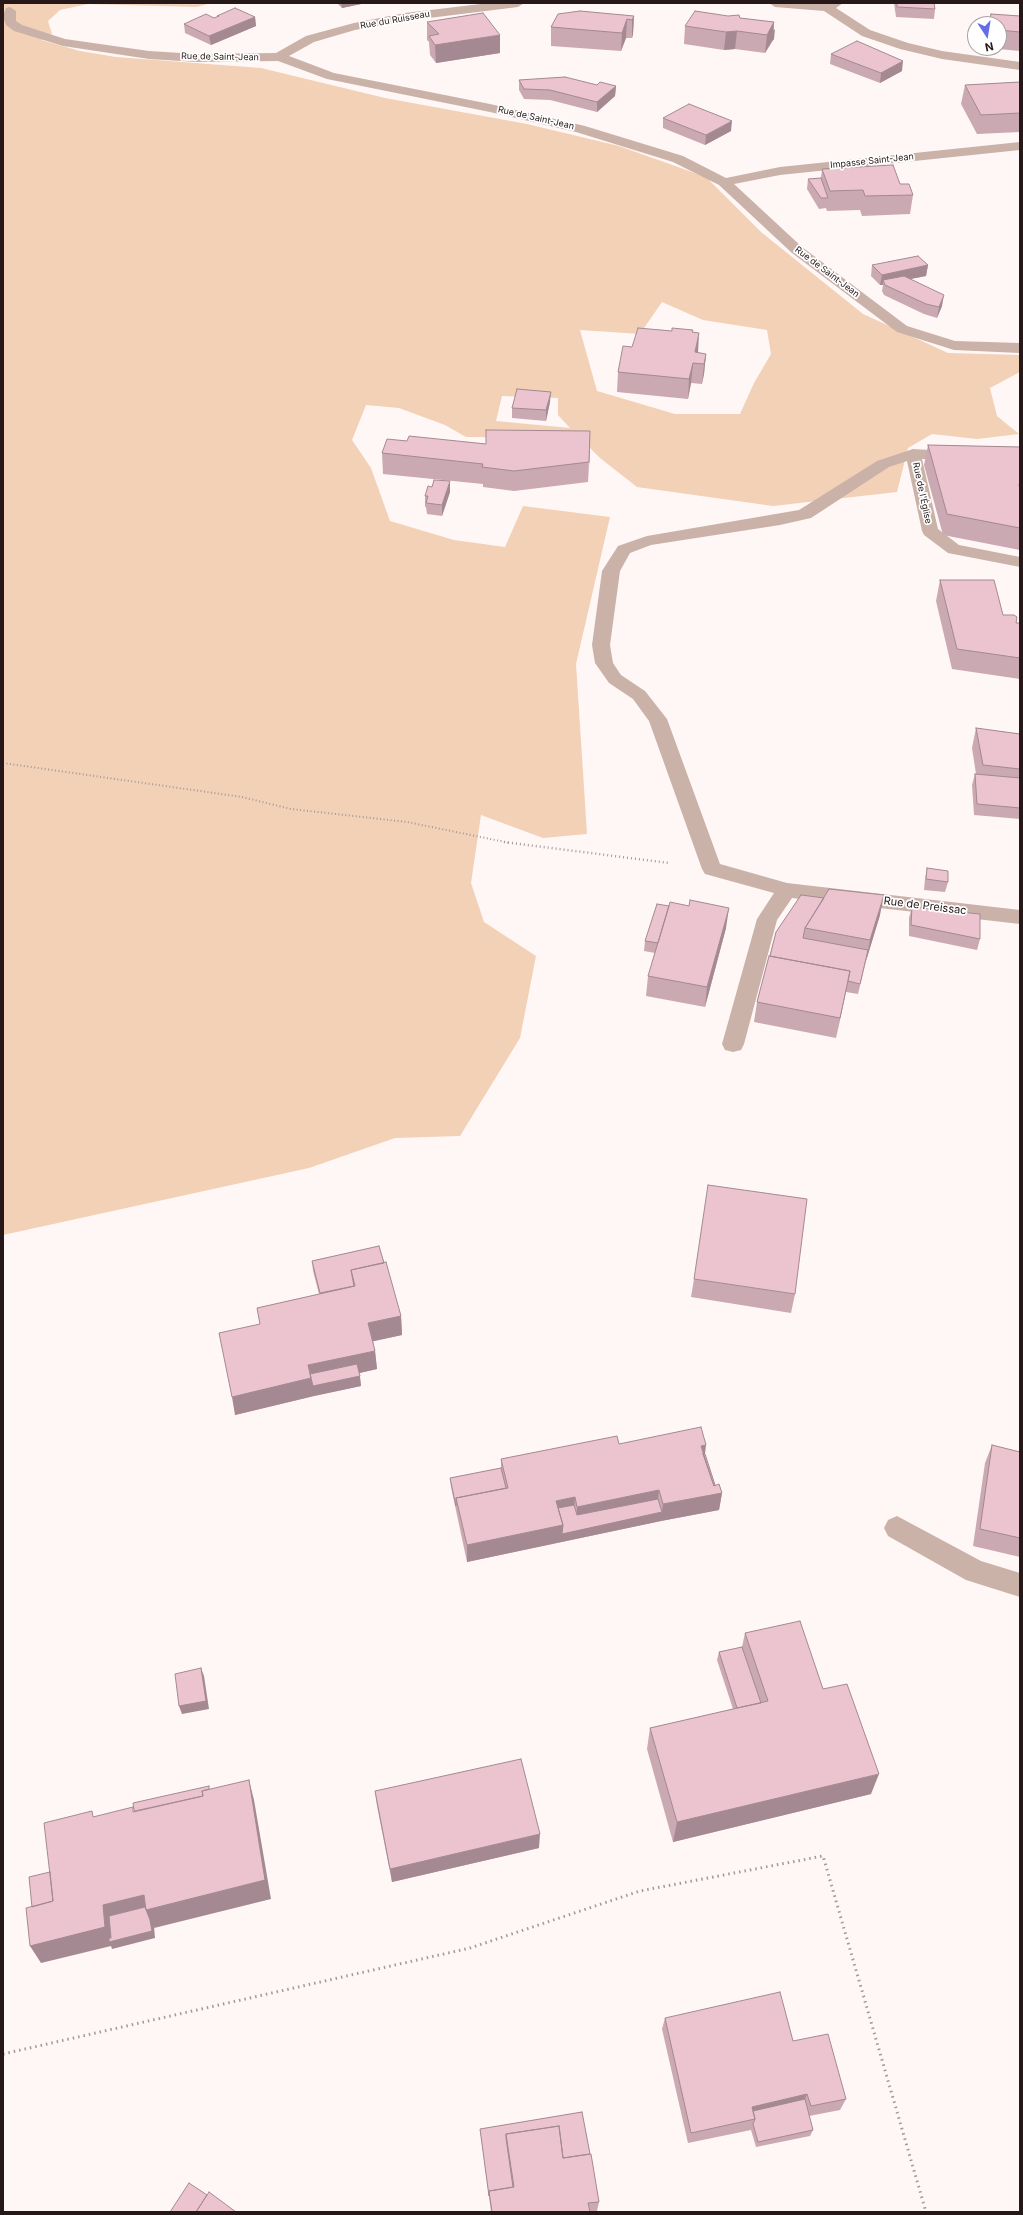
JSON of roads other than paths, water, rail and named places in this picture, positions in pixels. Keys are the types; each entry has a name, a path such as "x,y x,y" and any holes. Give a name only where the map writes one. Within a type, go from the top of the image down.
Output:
{"street":[{"name":"Rue du Ruisseau","path":"279,57 310,39 354,27 413,16 518,3"},
{"path":"775,3 832,5 866,33 904,46 942,55 1020,66"},
{"name":"Rue de Saint-Jean","path":"10,11 8,15 10,22 18,28 64,42 149,55 196,58 279,57 331,76 490,108 580,129 678,159 724,182 797,250 902,329 954,345 1020,348"},
{"name":"Impasse Saint-Jean","path":"724,182 780,171 1020,146"},
{"path":"913,454 974,455"},
{"name":"Rue de l'Église","path":"913,454 930,531 954,549 1020,562"},
{"name":"Rue de Preissac","path":"913,454 883,464 805,514 780,520 647,541 624,550 611,572 601,645 604,663 616,680 639,695 658,719 712,869 787,890 1020,917"},
{"path":"733,1044 767,919 787,890"},
{"path":"897,1528 975,1570 1020,1586"}]}
